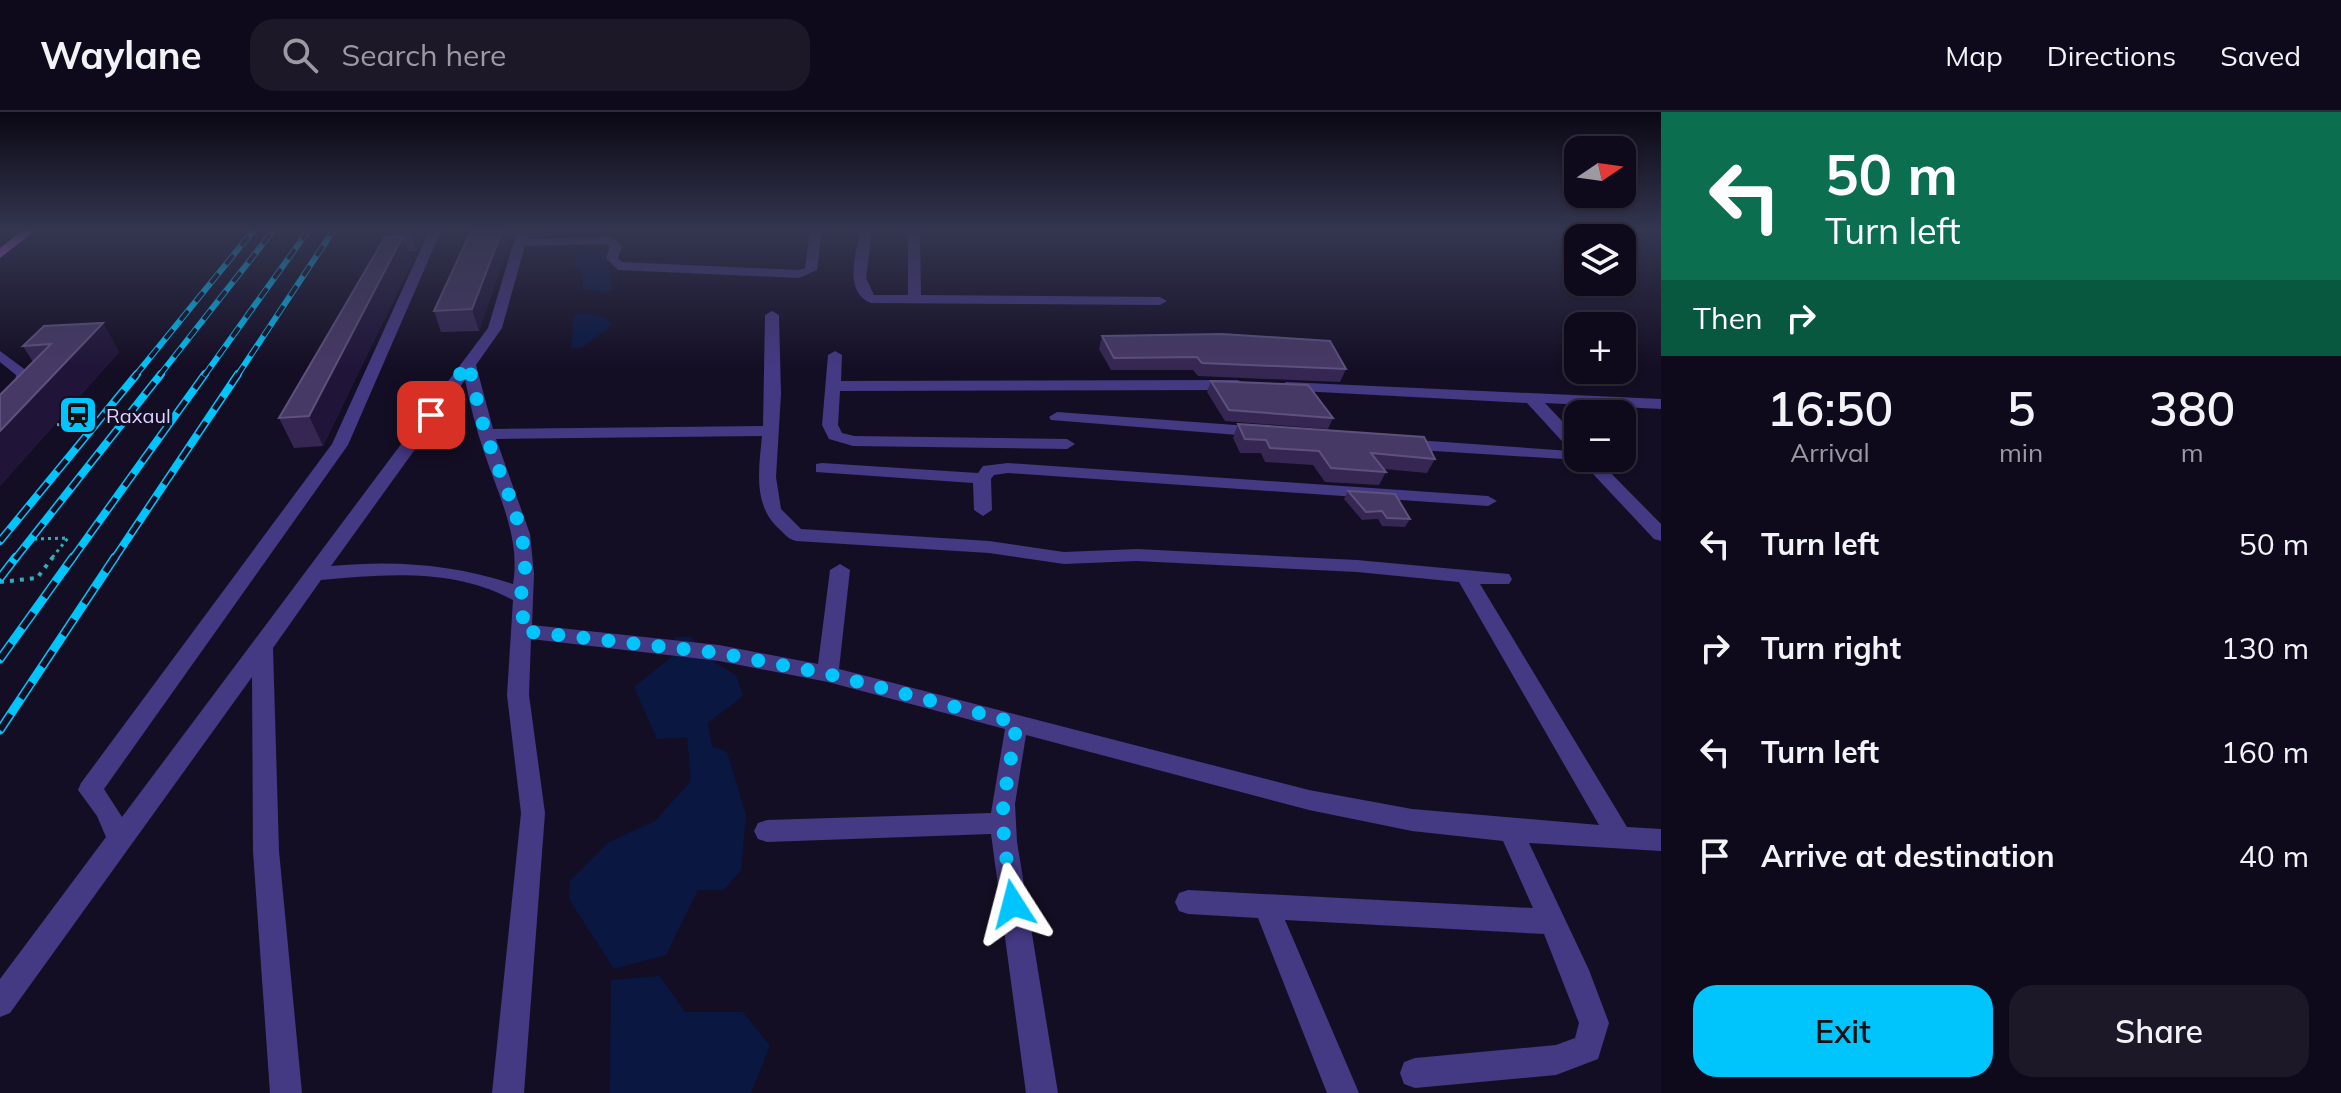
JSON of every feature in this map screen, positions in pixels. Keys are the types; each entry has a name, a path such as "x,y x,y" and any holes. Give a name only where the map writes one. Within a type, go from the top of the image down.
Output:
{"street":[{"path":"120,840 106,809 90,790 340,445 415,277"},
{"path":"0,1003 495,328 510,277"},
{"path":"861,277 866,297 915,301 1160,301"},
{"path":"915,277 915,301"},
{"path":"772,315 767,477 772,511 796,535 989,547 1064,558 1137,555 1357,566 1502,579"},
{"path":"0,355 24,374 21,399 0,424"},
{"path":"835,355 830,425 835,436 844,439 1067,444"},
{"path":"468,363 486,434 522,539 525,579 521,594 524,602 518,695 533,813 508,1093"},
{"path":"834,386 1268,386 1661,404"},
{"path":"1046,388 1079,475"},
{"path":"1530,397 1564,433"},
{"path":"1057,417 1280,434"},
{"path":"486,434 770,431"},
{"path":"1388,443 1564,455"},
{"path":"822,468 982,478"},
{"path":"983,510 982,478 989,470 1008,468 1488,501"},
{"path":"1600,472 1661,535"},
{"path":"315,574 384,567 433,567 521,594"},
{"path":"828,674 840,570"},
{"path":"1465,575 1619,837"},
{"path":"522,631 719,653 828,674 1309,800 1412,820 1511,831 1661,840"},
{"path":"262,646 266,851 286,1093"},
{"path":"1017,723 1004,823 1042,1093"},
{"path":"767,831 1004,823"},
{"path":"1415,1073 1556,1060 1587,1048 1594,1023 1511,831"},
{"path":"1188,902 1552,922"},
{"path":"1266,906 1343,1093"}],"path":[{"path":"43,425 72,424"},
{"path":"0,582 37,578 68,538 34,539"}],"water":[{"path":"583,277 610,277 612,289 607,292 583,289"},
{"path":"586,313 604,317 612,325 583,347 571,349 574,315"},
{"path":"675,637 691,637 707,658 736,675 743,696 708,723 712,746 727,752 746,815 741,870 724,890 698,890 666,955 614,969 569,899 570,881 609,842 655,821 691,781 687,737 657,739 634,687 673,656"},
{"path":"660,976 685,1012 743,1012 770,1046 751,1093 610,1093 611,980"}],"building":[{"path":"362,277 382,277 309,416 279,418"},
{"path":"450,277 484,277 472,309 434,311"},
{"path":"103,323 0,431 0,395 51,344 23,346 44,326"},
{"path":"1222,334 1330,341 1346,369 1202,363 1197,357 1114,358 1102,336"},
{"path":"1211,381 1308,385 1333,418 1229,410"},
{"path":"1238,424 1424,437 1435,459 1371,453 1386,472 1331,468 1319,451 1270,448 1266,440 1245,439"},
{"path":"1348,491 1395,494 1410,519 1387,518 1382,511 1366,512"}],"railway":[{"path":"135,376 216,277"},
{"path":"159,376 237,277"},
{"path":"204,376 275,277"},
{"path":"237,376 303,277"},
{"path":"0,541 137,374"},
{"path":"15,559 161,374"},
{"path":"72,559 205,374"},
{"path":"114,559 238,374"},
{"path":"0,578 16,557"},
{"path":"0,659 73,557"},
{"path":"0,730 115,557"}],"place":[{"name":"Raxaul","path":"78,415"}],"route":[{"path":"431,415 468,363 486,434 522,539 525,579 521,594 524,602 522,631 719,653 828,674 1017,723 1003,804 1004,842 1013,904"}]}
